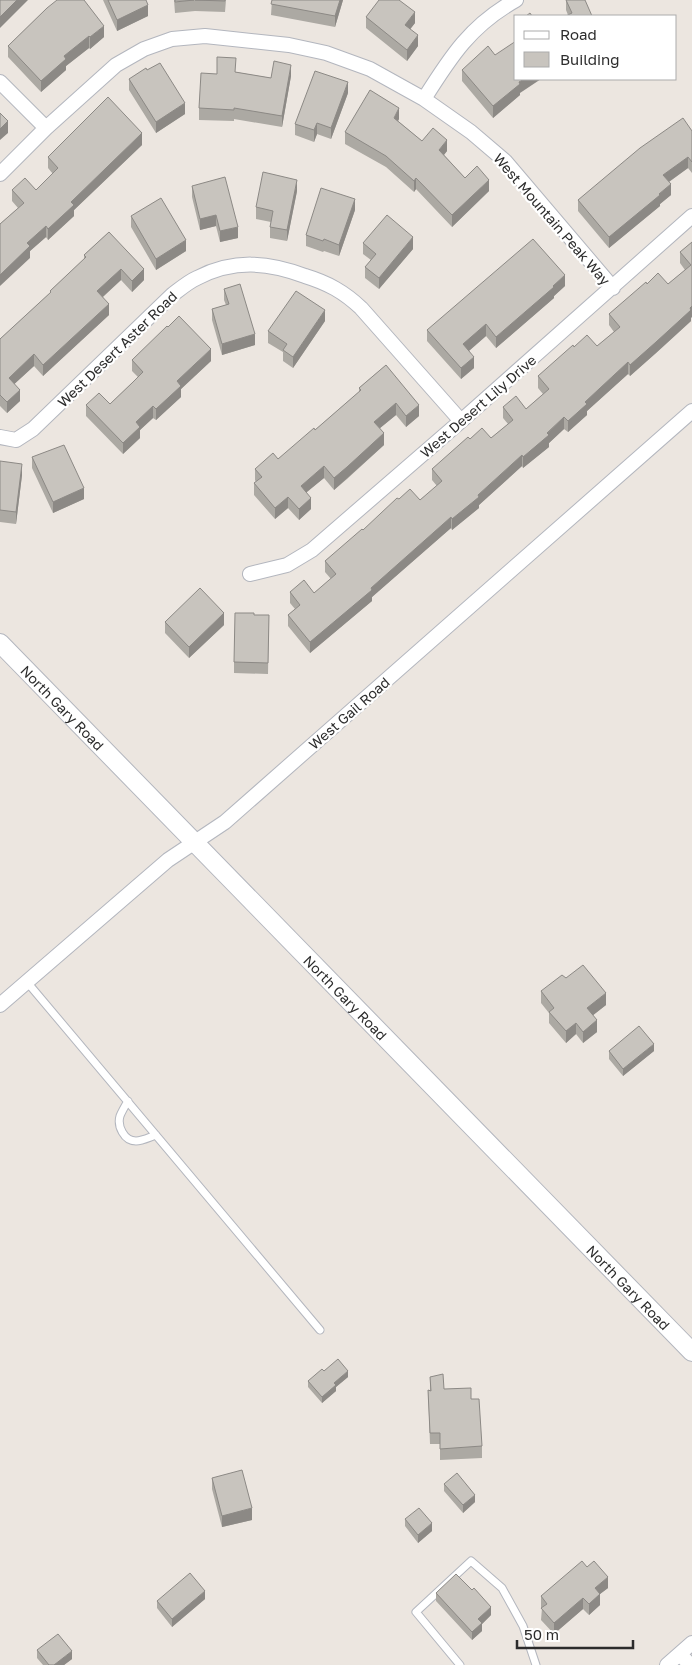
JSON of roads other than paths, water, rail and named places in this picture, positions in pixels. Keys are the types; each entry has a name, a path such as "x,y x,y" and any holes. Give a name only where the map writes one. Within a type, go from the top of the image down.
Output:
{"street":[{"path":"424,99 468,36 497,11 516,0"},
{"name":"West Mountain Peak Way","path":"0,174 46,128 116,66 144,49 172,39 205,36 290,44 326,53 370,69 424,99 471,132 505,161 613,288"},
{"path":"0,82 46,128"},
{"name":"West Desert Lily Drive","path":"250,574 287,565 312,550 613,288 692,216"},
{"name":"West Desert Aster Road","path":"0,437 16,440 33,429 172,295 197,278 224,268 248,264 274,266 292,271 320,281 346,294 361,308 461,421"},
{"name":"West Gail Road","path":"0,1006 168,860 225,822 692,411"},
{"name":"North Gary Road","path":"0,643 692,1352"},
{"path":"667,1665 692,1643"},
{"path":"680,1654 690,1665"}],"lane":[{"path":"27,982 320,1330"},
{"path":"128,1102 119,1118 120,1128 124,1135 130,1140 137,1141 156,1135"},
{"path":"460,1665 416,1612 472,1561 502,1588 523,1626 536,1665"}]}
